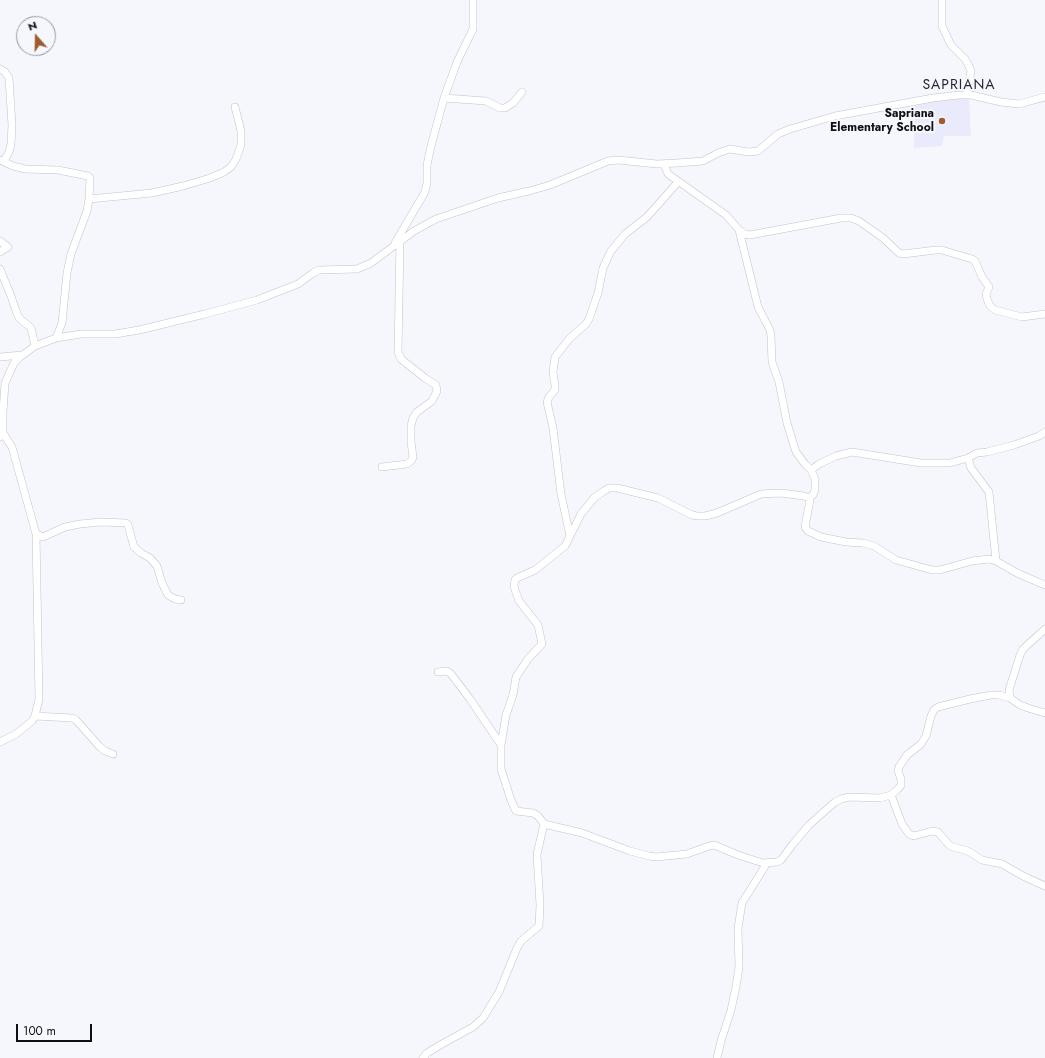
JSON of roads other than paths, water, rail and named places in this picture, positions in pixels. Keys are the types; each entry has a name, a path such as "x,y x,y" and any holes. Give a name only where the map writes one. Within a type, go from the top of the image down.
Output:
{"street":[{"path":"392,247 425,192 427,183 427,165 444,98 458,62 472,33 473,0"},
{"path":"942,0 942,26 951,44 965,59 971,71 967,95"},
{"path":"0,69 5,72 9,78 12,125 9,152 2,160 13,166 25,169 58,170 88,176 90,178 87,211 71,254 67,273 62,323 56,338"},
{"path":"444,98 486,100 500,108 505,108 513,103 522,92"},
{"path":"0,742 16,734 32,721 35,716 39,699 36,534 12,447 2,435 5,383 14,362 35,346 56,338 81,334 129,332 205,314 257,300 298,284 319,270 357,269 372,263 414,231 436,219 498,198 550,185 608,161 618,160 664,164 703,161 718,153 730,149 749,152 758,151 778,134 790,129 834,116 933,98 967,95 1019,104 1045,97"},
{"path":"89,199 152,193 183,186 224,172 231,167 236,159 241,145 241,131 235,107"},
{"path":"664,164 668,174 726,215 745,234 750,235 841,218 855,219 883,238 900,253 903,254 942,250 972,259 975,261 989,288 986,294 987,299 990,306 995,310 1022,317 1045,314"},
{"path":"570,537 561,494 553,428 547,402 555,390 553,364 555,357 570,338 586,324 589,319 598,293 603,268 611,251 625,234 646,217 678,182"},
{"path":"740,230 758,307 770,330 772,362 779,382 787,423 796,452 811,470 816,484 813,495 809,498"},
{"path":"0,241 8,247 0,252"},
{"path":"382,467 407,464 412,460 411,426 413,418 417,412 432,401 437,394 436,385 402,359 398,352 400,241"},
{"path":"0,269 16,312 31,328 35,346"},
{"path":"0,357 22,355"},
{"path":"811,470 819,464 836,456 852,452 921,463 950,463 968,458 977,453 1014,445 1039,436 1045,432"},
{"path":"968,458 976,474 989,492 996,561"},
{"path":"809,498 791,493 761,494 717,513 697,516 658,498 617,488 609,488 595,498 581,514 565,546 535,570 515,580 515,590 523,607 538,625 542,644 528,659 516,677 513,694 506,715 501,745 501,768 516,811 533,813 538,816 544,824 582,833 630,851 649,856 656,857 687,854 714,845 743,857 767,863 776,862 781,860 809,825 835,802 849,797 880,798 891,795 898,789 901,785 901,779 898,771 899,766 907,755 921,744 926,736 928,724 934,710 938,707 970,699 999,695 1010,698 1031,710 1045,713"},
{"path":"809,498 810,503 805,527 808,531 821,536 846,542 863,543 874,546 896,560 932,570 940,570 980,559 989,559 1045,585"},
{"path":"36,534 43,537 65,527 80,524 101,522 126,523 128,525 134,547 150,558 157,566 162,583 168,595 175,599 181,600"},
{"path":"1010,698 1009,690 1023,649 1045,629"},
{"path":"438,672 447,672 451,674 501,745"},
{"path":"35,716 72,718 76,720 100,747 113,754"},
{"path":"891,795 902,824 909,834 914,836 932,831 938,832 949,845 968,851 982,860 1002,864 1045,886"},
{"path":"423,1058 427,1053 473,1027 483,1018 499,992 521,941 539,926 540,905 536,854 544,824"},
{"path":"717,1058 736,988 739,967 738,928 742,903 767,863"}],"place":[{"name":"Sapriana Elementary School","path":"942,121"}],"district":[{"name":"SAPRIANA","path":"959,86"}]}
